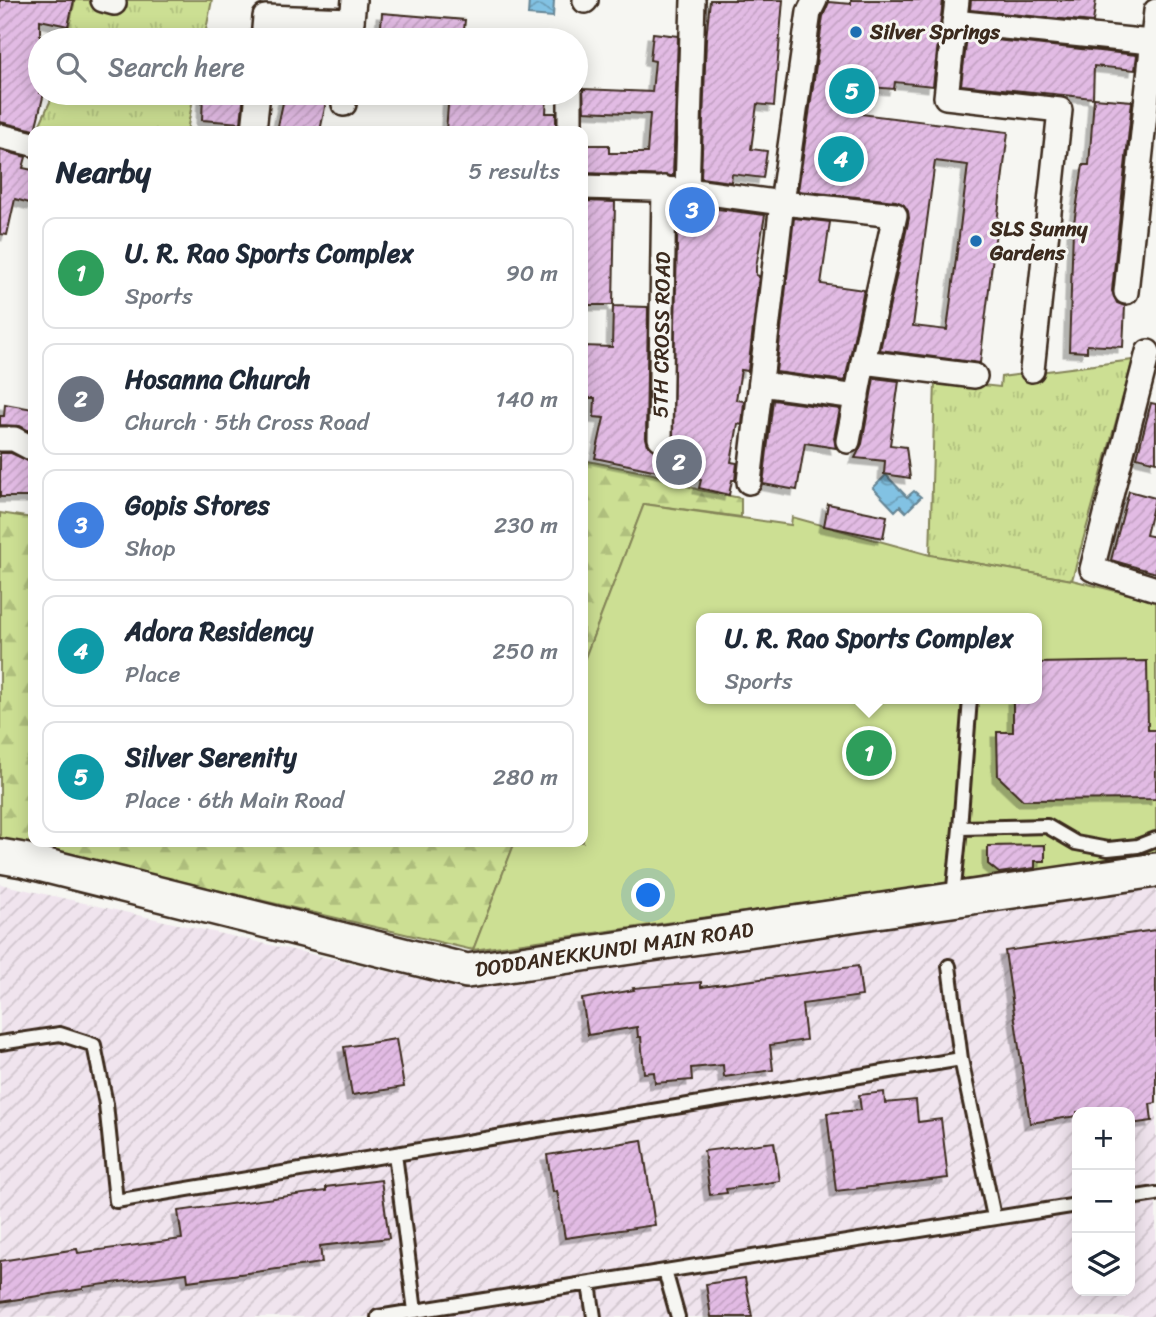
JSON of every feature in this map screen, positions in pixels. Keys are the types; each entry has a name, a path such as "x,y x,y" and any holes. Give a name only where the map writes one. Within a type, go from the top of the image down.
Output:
{"street":[{"path":"687,190 693,0"},
{"path":"749,482 782,203 809,12 815,0"},
{"path":"1032,370 1060,110 946,97 956,11 1151,42"},
{"path":"1126,292 1156,11"},
{"path":"264,28 265,16 352,20"},
{"path":"254,126 257,105"},
{"path":"570,105 570,126"},
{"path":"0,136 28,143"},
{"path":"588,187 687,190 895,215 848,440"},
{"name":"5TH CROSS ROAD","path":"660,438 664,188"},
{"path":"1148,352 1092,569 1156,589"},
{"path":"863,362 975,376"},
{"path":"761,384 857,397"},
{"path":"0,439 14,439 28,446"},
{"name":"DODDANEKKUNDI MAIN ROAD","path":"0,856 467,971 1156,870"}],"lane":[{"path":"953,898 970,704"},
{"path":"960,828 1047,826 1076,843 1108,849 1138,846 1156,839"},
{"path":"949,966 961,1059 995,1217"},
{"path":"0,1043 60,1034 94,1045 106,1104 116,1200 961,1059"},
{"path":"396,1154 415,1311"},
{"path":"1135,1197 1156,1194"},
{"path":"378,1317 1072,1206"},
{"path":"665,1271 678,1317"},
{"path":"589,1284 594,1317"}],"shaded area":[{"path":"0,884 453,986 1156,886 1156,1317 0,1317"}],"green space":[{"path":"75,0 212,0 206,28 69,28"},
{"path":"49,105 192,105 188,126 39,126"},
{"path":"1133,360 1072,580 930,555 935,380 1000,387 1001,377"},
{"path":"588,461 653,474 699,490 741,498 741,517 644,504 588,650"},
{"path":"644,504 791,525 792,517 930,555 1072,580 1156,601 1156,854 473,950 513,847 588,847 588,650"},
{"path":"0,513 28,517 28,846 0,839"},
{"path":"34,847 513,847 473,950"}],"water":[{"path":"529,0 554,0 553,17 528,15"},
{"path":"886,475 907,497 914,491 921,497 906,512 900,506 895,511 873,488"}],"building":[{"path":"0,0 74,0 68,26 40,20 40,28 28,28 28,105 41,105 36,126 28,126 28,128 0,122"},
{"path":"710,0 783,0 774,106 757,104 751,149 767,151 763,178 732,174 731,182 701,178"},
{"path":"851,0 943,0 933,86 895,82 894,89 847,85 844,112 1008,132 980,363 880,350 909,218 904,205 896,201 798,191 823,16 829,2 851,4","holes":["935,161 968,165 947,330 913,326"]},
{"path":"971,0 1096,0 1093,22 970,10"},
{"path":"382,13 465,20 464,28 381,28"},
{"path":"653,33 678,36 673,176 588,173 588,145 609,145 609,153 647,153 650,114 584,111 584,105 588,105 588,89 652,92 655,61 650,60"},
{"path":"967,37 1137,55 1135,70 1094,66 1093,98 961,85"},
{"path":"1094,98 1132,101 1112,291 1117,303 1125,306 1123,347 1087,345 1087,352 1069,351 1073,229 1083,165 1089,165"},
{"path":"203,105 243,105 241,123 202,120"},
{"path":"282,105 325,105 321,126 278,126"},
{"path":"448,105 546,105 546,113 556,113 556,126 446,126"},
{"path":"0,150 26,157 23,168 28,169 28,203 15,199 7,235 0,234"},
{"path":"588,201 615,202 613,305 588,305"},
{"path":"678,204 765,215 756,267 756,275 759,276 748,371 741,370 736,400 744,401 742,425 738,424 731,462 737,463 735,480 732,480 729,495 699,488 701,480 595,458 604,418 594,417 595,398 588,398 588,346 612,347 613,306 648,307 646,438 648,445 659,452 672,445"},
{"path":"794,218 830,222 821,284 864,290 845,381 776,372"},
{"path":"874,378 899,381 890,445 906,447 910,478 884,474 885,461 855,458 862,444"},
{"path":"773,400 840,409 834,438 836,448 805,443 797,490 763,484"},
{"path":"1151,403 1156,404 1156,462 1137,457"},
{"path":"5,404 28,408 28,430 20,426 0,425 0,416 4,416"},
{"path":"0,453 11,453 28,461 28,497 0,497"},
{"path":"1129,491 1155,498 1146,535 1156,537 1156,573 1111,560"},
{"path":"828,504 887,516 883,538 824,526"},
{"path":"1147,661 1148,730 1156,730 1156,799 1023,800 998,776 997,732 1013,732 1013,704 1042,704 1042,663"},
{"path":"1045,845 1045,861 1035,861 1035,868 999,873 988,864 988,846"},
{"path":"1156,930 1156,1103 1150,1104 1152,1121 1135,1123 1135,1107 1072,1107 1072,1117 1030,1123 1005,951"},
{"path":"858,966 862,996 802,1004 806,1040 770,1045 773,1070 724,1077 723,1065 691,1068 692,1080 655,1083 654,1072 644,1073 641,1037 638,1037 637,1027 588,1035 582,999 634,990 633,988 701,982 701,987"},
{"path":"396,1039 404,1087 352,1095 344,1047"},
{"path":"884,1092 885,1103 916,1100 918,1122 941,1119 948,1178 836,1191 827,1113 861,1110 859,1095"},
{"path":"642,1140 655,1225 565,1238 557,1191 553,1192 547,1155"},
{"path":"774,1142 780,1181 726,1189 727,1193 710,1195 704,1151"},
{"path":"381,1180 389,1238 320,1246 322,1263 188,1281 187,1273 83,1287 0,1302 0,1261 77,1249 78,1253 182,1239 178,1211 326,1191 326,1187"},
{"path":"745,1278 752,1317 711,1317 706,1284"}],"place":[{"name":"Silver Springs","path":"856,32"},
{"name":"Silver Serenity","path":"852,91"},
{"name":"Adora Residency","path":"841,159"},
{"name":"Gopis Stores","path":"692,210"},
{"name":"SLS Sunny Gardens","path":"976,241"},
{"name":"Hosanna Church","path":"679,462"},
{"name":"U. R. Rao Sports Complex","path":"869,753"}]}
